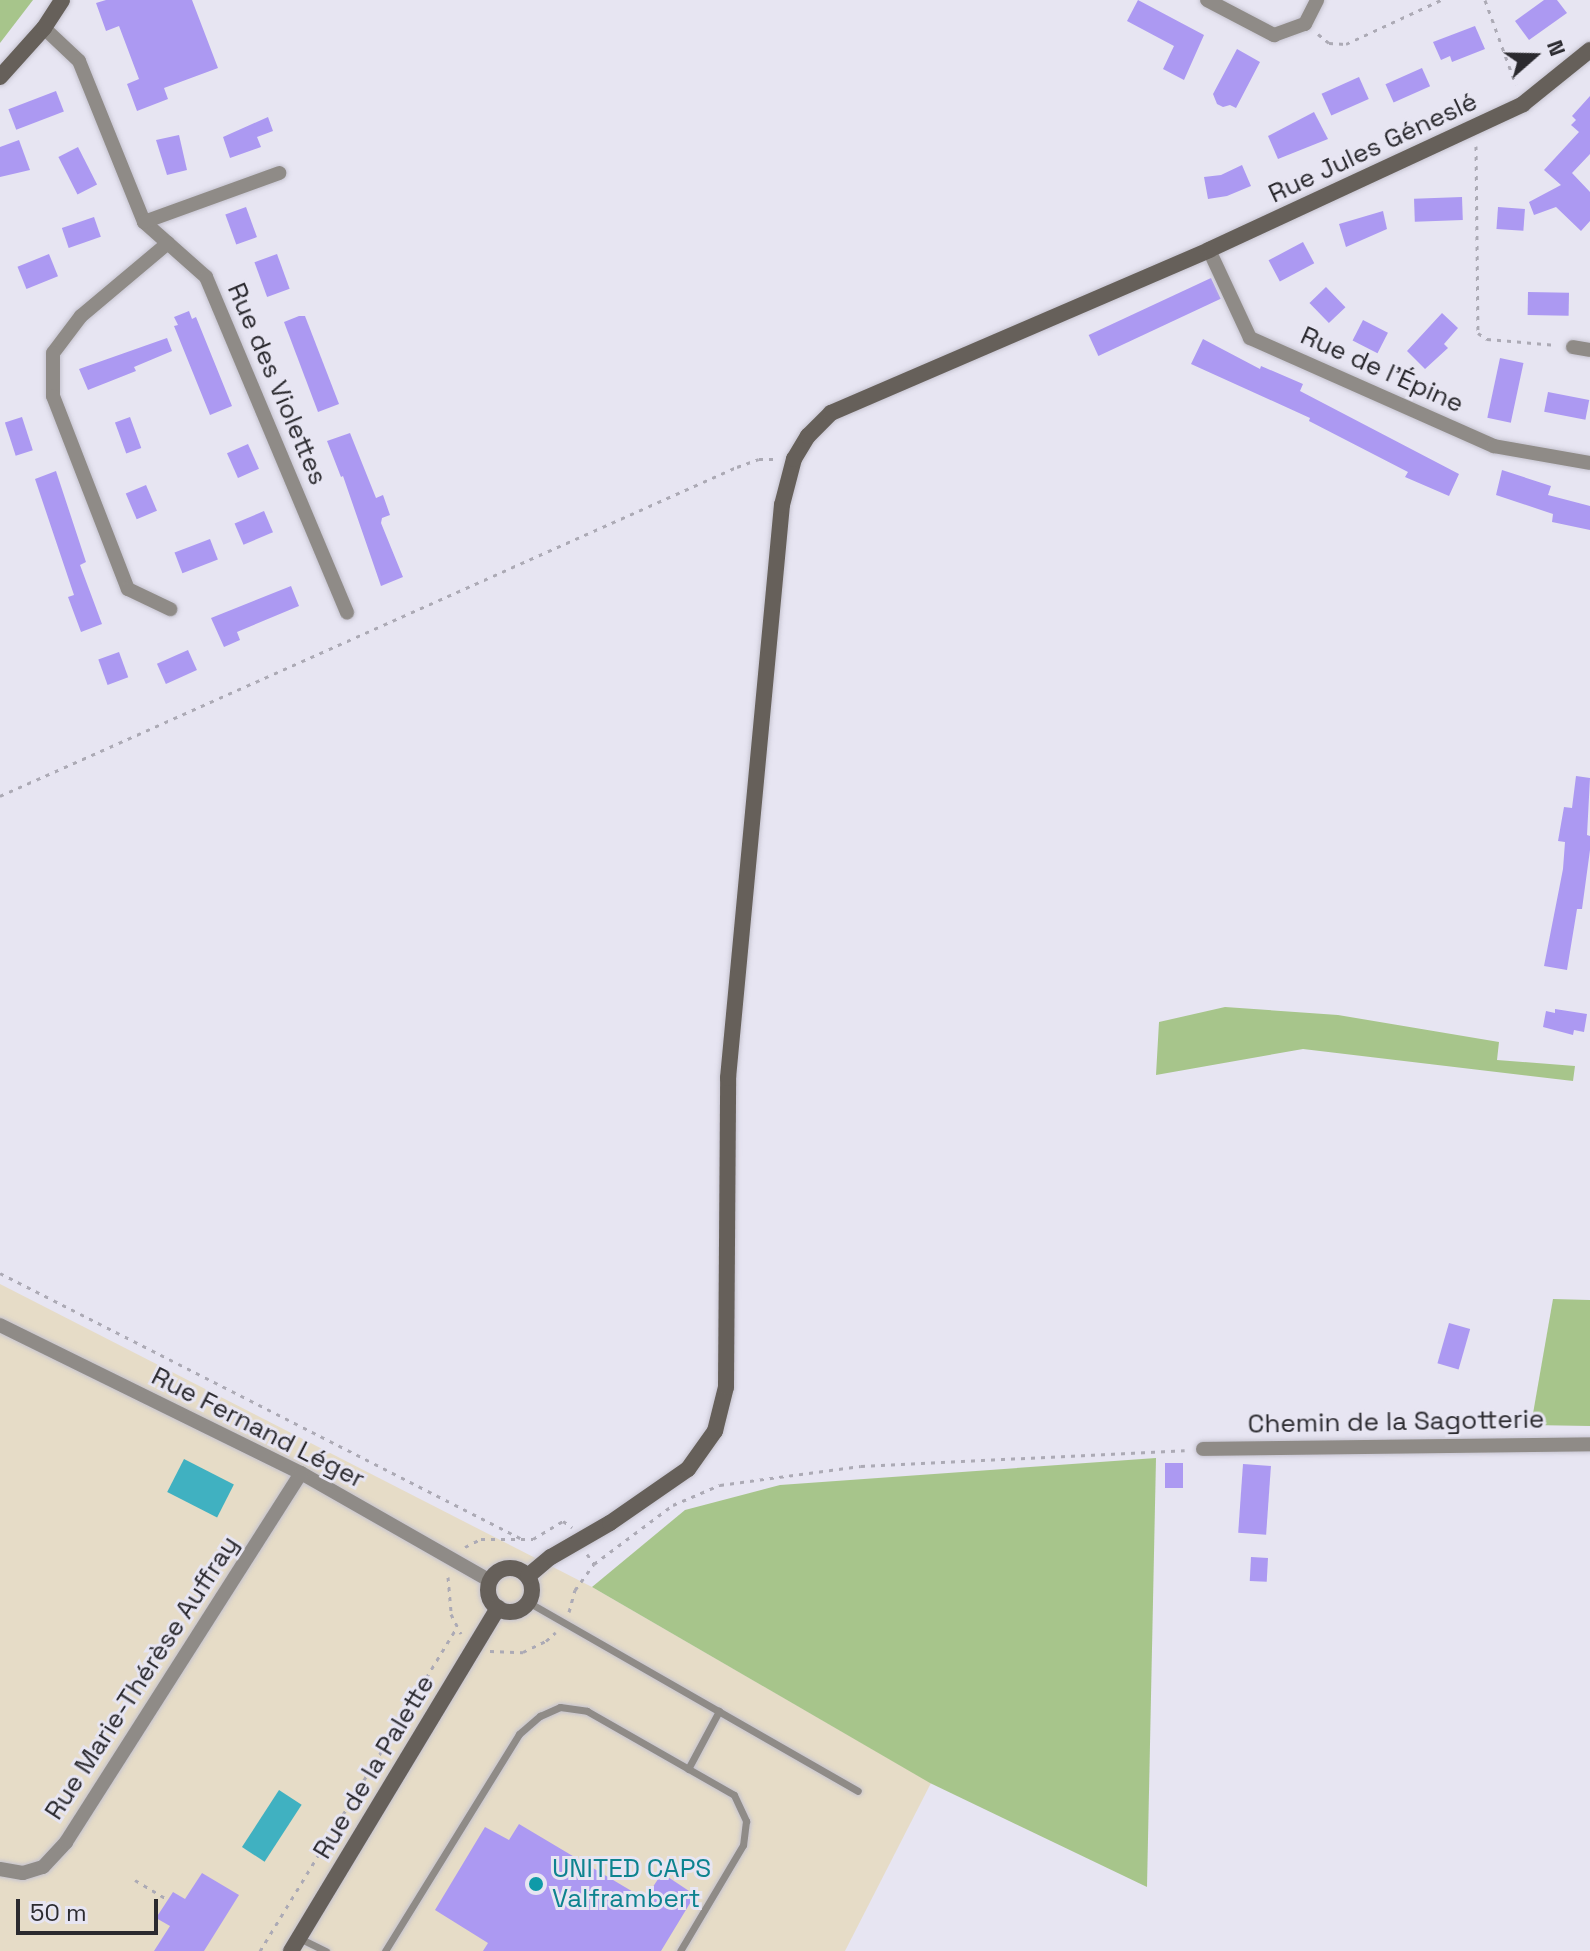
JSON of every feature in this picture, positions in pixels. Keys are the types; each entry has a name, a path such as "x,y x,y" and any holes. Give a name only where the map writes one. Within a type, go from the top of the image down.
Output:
{"street":[{"path":"0,77 44,28 62,0"},
{"path":"1207,0 1274,35 1305,24 1317,0"},
{"name":"Rue des Violettes","path":"44,28 79,61 144,222 206,277 347,613"},
{"name":"Rue Jules Géneslé","path":"794,459 808,436 831,413 1209,250 1476,127 1523,104 1590,50"},
{"path":"144,222 279,173"},
{"path":"168,243 81,316 53,353 53,396 128,589 170,609"},
{"name":"Rue de l'Épine","path":"1209,250 1250,338 1494,446 1590,463"},
{"path":"1573,347 1590,350"},
{"path":"528,1576 551,1557 610,1523 688,1469 715,1431 726,1387 728,1078 782,505 794,459"},
{"name":"Rue Fernand Léger","path":"0,1325 301,1473 490,1581"},
{"name":"Chemin de la Sagotterie","path":"1203,1449 1590,1444"},
{"name":"Rue Marie-Thérèse Auffray","path":"0,1869 23,1873 43,1867 66,1842 301,1473"},
{"path":"507,1568 528,1576 532,1589 528,1602 511,1612 498,1608 489,1596 490,1581 507,1568"},
{"name":"Rue de la Palette","path":"295,1945 498,1608"}],"lane":[{"path":"528,1602 858,1791"},
{"path":"385,1951 519,1734 540,1716 560,1707 587,1711 734,1795 746,1821 743,1845 680,1951"},
{"path":"688,1769 719,1711"},
{"path":"295,1945 326,1951"}],"path":[{"path":"1305,24 1329,43 1346,44 1441,0"},
{"path":"1485,0 1523,104"},
{"path":"1476,127 1478,333 1487,339 1573,347"},
{"path":"0,796 737,467 759,459 794,459"},
{"path":"0,1273 523,1539"},
{"path":"461,1635 474,1649 523,1652 546,1641 571,1610 575,1590 594,1564 673,1505 720,1485 861,1466 1203,1449"},
{"path":"260,1951 457,1627"},
{"path":"135,1880 168,1900"}],"shaded area":[{"path":"0,1284 592,1587 931,1783 845,1951 0,1951"}],"green space":[{"path":"0,0 33,0 0,43"},
{"path":"1225,1007 1338,1015 1499,1042 1497,1060 1575,1066 1573,1081 1303,1049 1156,1075 1159,1022"},
{"path":"1553,1299 1590,1300 1590,1426 1531,1425"},
{"path":"1156,1458 1147,1887 930,1783 592,1587 685,1510 780,1485"}],"water":[{"path":"184,1459 234,1484 217,1517 167,1492"},
{"path":"279,1790 302,1805 265,1862 242,1847"}],"building":[{"path":"106,0 192,0 218,68 164,88 168,99 137,111 127,84 139,79 119,26 106,31 96,3"},
{"path":"1138,0 1204,35 1184,80 1163,69 1174,46 1127,21"},
{"path":"1544,0 1557,0 1567,13 1529,40 1515,21"},
{"path":"1475,26 1485,49 1452,62 1450,56 1441,60 1433,42"},
{"path":"1237,49 1260,62 1236,108 1230,105 1223,107 1217,104 1213,94"},
{"path":"1422,68 1430,86 1394,103 1385,84"},
{"path":"1359,77 1369,99 1331,116 1322,94"},
{"path":"56,91 64,112 16,130 8,109"},
{"path":"1590,96 1590,154 1572,173 1590,192 1590,221 1581,231 1556,207 1534,215 1529,202 1561,185 1544,170 1579,132 1571,125 1576,120 1572,116"},
{"path":"1314,112 1328,139 1278,159 1268,136"},
{"path":"268,117 273,131 257,137 261,147 230,158 223,137"},
{"path":"179,135 187,170 167,175 156,140"},
{"path":"19,140 30,170 0,177 0,147"},
{"path":"78,147 97,184 77,194 58,157"},
{"path":"1242,165 1251,186 1227,196 1208,199 1204,177 1221,175"},
{"path":"1462,197 1463,220 1415,222 1414,199"},
{"path":"246,207 257,237 236,245 225,215"},
{"path":"1498,207 1525,209 1523,231 1496,229"},
{"path":"1383,211 1387,229 1346,247 1339,224"},
{"path":"94,217 101,237 69,248 62,228"},
{"path":"1303,242 1314,263 1280,282 1269,260"},
{"path":"49,254 58,276 26,289 17,267"},
{"path":"277,254 290,289 267,297 254,262"},
{"path":"1211,278 1221,299 1098,356 1089,335"},
{"path":"1326,287 1345,307 1329,323 1309,303"},
{"path":"1528,292 1569,293 1569,316 1528,315"},
{"path":"189,311 192,319 196,317 232,406 210,415 174,326 178,325 174,317"},
{"path":"1442,313 1458,328 1444,344 1448,348 1425,369 1407,351"},
{"path":"305,316 339,404 318,412 284,322"},
{"path":"1363,320 1388,333 1378,353 1353,340"},
{"path":"167,338 172,351 134,367 136,371 88,390 79,369"},
{"path":"1203,339 1260,369 1261,366 1303,384 1300,391 1459,474 1449,496 1405,477 1408,472 1309,421 1310,418 1191,364"},
{"path":"1500,358 1523,363 1511,423 1487,418"},
{"path":"1548,392 1589,400 1585,420 1544,412"},
{"path":"22,417 33,450 16,456 5,423"},
{"path":"130,417 141,448 126,453 115,422"},
{"path":"350,433 376,498 383,495 390,515 382,518 381,523 403,577 381,586 343,476 327,441"},
{"path":"248,444 259,469 238,478 227,453"},
{"path":"1502,470 1551,486 1548,495 1590,506 1590,530 1552,522 1553,514 1496,495"},
{"path":"56,471 86,562 80,565 102,624 81,632 68,597 74,595 35,479"},
{"path":"146,485 157,511 137,519 126,494"},
{"path":"264,511 273,532 244,545 235,524"},
{"path":"210,539 218,560 182,573 175,553"},
{"path":"291,586 299,606 237,632 240,640 224,647 211,618"},
{"path":"188,650 197,670 166,684 157,664"},
{"path":"119,652 128,677 108,685 98,660"},
{"path":"1576,776 1590,778 1587,835 1590,836 1590,850 1582,909 1577,909 1567,970 1544,966 1563,869 1565,842 1558,841 1564,807 1572,808"},
{"path":"1555,1009 1587,1014 1584,1032 1574,1030 1573,1035 1543,1027 1546,1011 1555,1013"},
{"path":"1449,1323 1470,1329 1459,1369 1437,1363"},
{"path":"1165,1463 1183,1463 1183,1488 1165,1488"},
{"path":"1243,1464 1271,1466 1266,1535 1238,1533"},
{"path":"1251,1557 1268,1558 1267,1582 1250,1581"},
{"name":"UNITED CAPS Valframbert","path":"519,1824 645,1899 662,1873 695,1895 661,1951 483,1951 488,1943 435,1910 485,1827 509,1840"},
{"path":"202,1873 239,1895 204,1951 154,1951 170,1926 156,1918 173,1892 185,1899"}],"place":[{"name":"UNITED CAPS Valframbert","path":"536,1884"}]}
